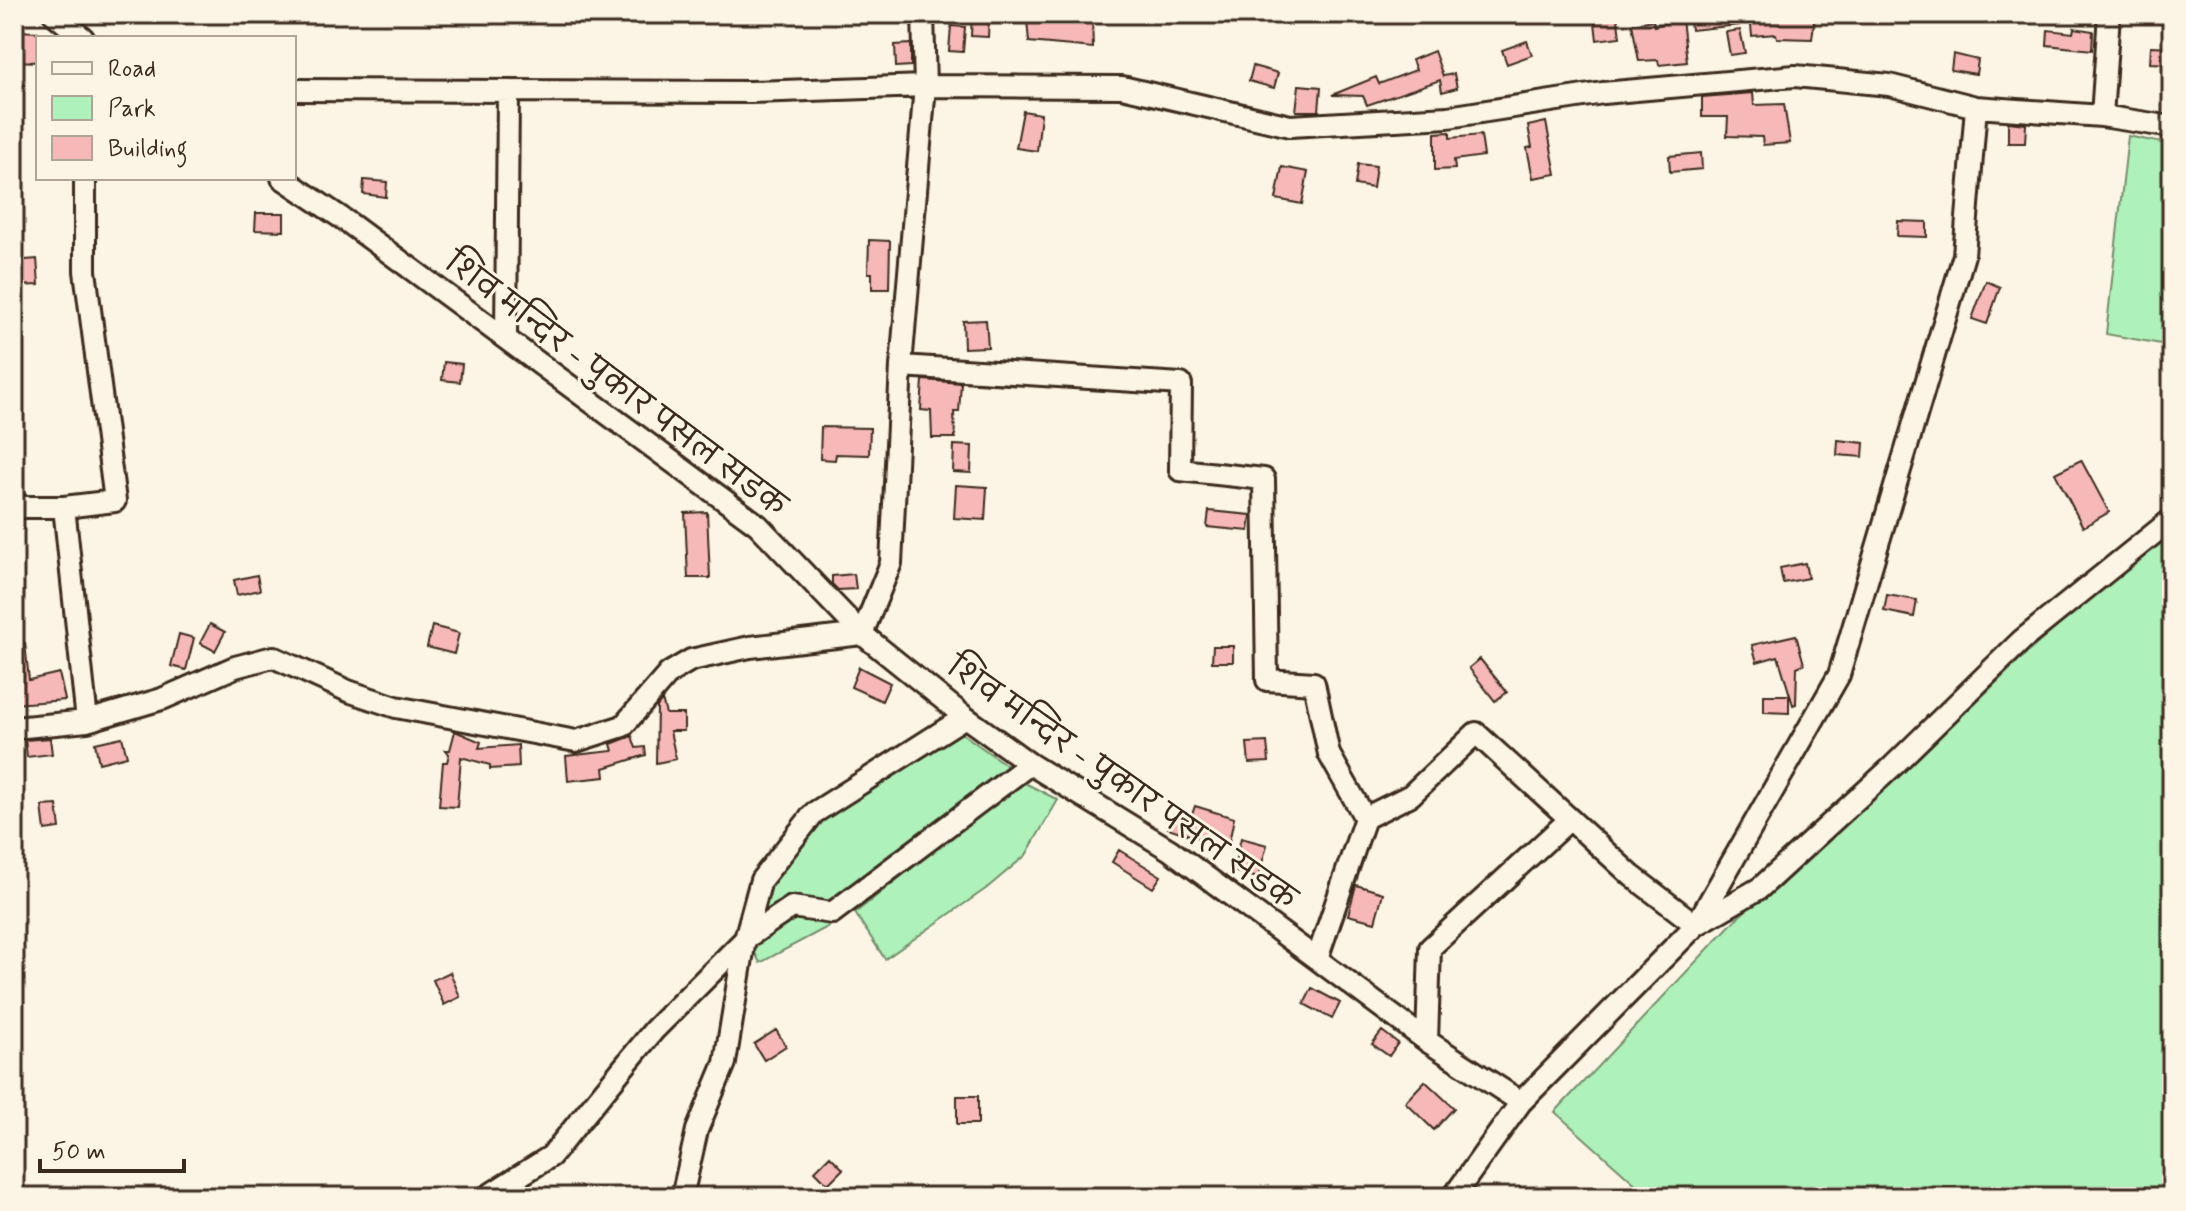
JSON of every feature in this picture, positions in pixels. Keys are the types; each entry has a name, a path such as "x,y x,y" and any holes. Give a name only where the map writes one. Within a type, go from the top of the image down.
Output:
{"street":[{"path":"54,14 81,36"},
{"path":"14,728 87,721 162,699 235,667 273,657 348,691 396,707 576,741 623,726 669,673 691,660 750,647 862,634 891,563 901,366 925,86 923,14"},
{"path":"2102,116 2109,14"},
{"path":"296,90 751,92 925,86 1122,87 1290,126 1448,117 1603,93 1795,76 1889,85 1976,107 2102,116 2172,127"},
{"path":"506,338 508,92"},
{"path":"1453,1197 1521,1102 1696,925 1839,675 1964,255 1976,107"},
{"path":"14,499 19,507 64,507 115,501 85,271 85,180"},
{"name":"शिव मन्दिर - पुकार पसल सडक","path":"285,180 506,338 758,525 862,634 965,717 1030,764 1170,850 1427,1041 1521,1102"},
{"path":"901,366 1181,384 1180,470 1264,479 1267,680 1314,683 1329,754 1365,818"},
{"path":"64,507 87,721"},
{"path":"1696,925 1760,888 2022,640 2172,519"},
{"path":"682,1197 697,1130 725,1063 745,939 761,880 814,813 965,717"},
{"path":"1317,959 1365,818 1411,795 1476,733 1632,876 1696,925"},
{"path":"486,1197 551,1156 654,1030 745,939 792,907 832,913 1030,764"},
{"path":"1427,1041 1430,948 1570,819"}],"green space":[{"path":"2128,136 2172,145 2172,346 2106,334"},
{"path":"2172,526 2172,1197 1650,1197 1555,1112 1736,919 1892,783 2028,652"},
{"path":"956,729 1013,770 835,904 796,896 760,920 767,885 818,822"},
{"path":"1021,781 1058,800 1026,855 987,888 885,959 855,913"},
{"path":"792,915 837,922 760,963 752,947"}],"building":[{"path":"972,14 989,14 988,37 971,36"},
{"path":"1594,14 1617,14 1620,37 1597,40"},
{"path":"1689,14 1738,14 1739,25 1691,30"},
{"path":"1750,14 1815,14 1812,39 1777,38 1776,34 1752,36"},
{"path":"1092,19 1093,48 1029,42 1027,20"},
{"path":"1682,19 1687,62 1659,65 1658,60 1639,61 1632,24 1653,20 1654,26"},
{"path":"951,26 965,27 963,52 949,51"},
{"path":"2074,28 2093,31 2092,50 2047,45 2048,30 2073,33"},
{"path":"1740,30 1745,53 1730,55 1726,32"},
{"path":"18,31 38,32 36,62 16,61"},
{"path":"1527,41 1532,55 1507,64 1502,50"},
{"path":"911,44 911,66 896,67 895,45"},
{"path":"2151,46 2172,47 2172,64 2150,63"},
{"path":"1434,51 1443,76 1454,74 1457,88 1442,92 1440,80 1367,105 1363,96 1332,95 1376,77 1379,84 1416,70 1412,60"},
{"path":"1953,54 1978,60 1976,74 1951,70"},
{"path":"1253,66 1278,73 1274,88 1249,81"},
{"path":"1299,85 1321,87 1319,111 1296,111"},
{"path":"1753,93 1754,105 1784,104 1790,143 1763,145 1762,137 1727,136 1728,117 1702,117 1702,97"},
{"path":"1023,111 1041,114 1037,151 1016,148"},
{"path":"1546,122 1556,174 1533,178 1527,148 1532,147 1528,126"},
{"path":"2008,122 2026,124 2025,143 2008,143"},
{"path":"1450,132 1450,138 1481,135 1484,156 1454,160 1455,169 1435,170 1435,133"},
{"path":"1701,153 1702,169 1670,172 1669,156"},
{"path":"1358,164 1376,166 1373,188 1355,185"},
{"path":"1282,167 1308,172 1302,204 1276,199"},
{"path":"364,180 387,182 386,197 363,194"},
{"path":"256,213 284,213 284,231 255,230"},
{"path":"1898,221 1927,222 1927,237 1897,236"},
{"path":"869,240 890,241 889,289 872,289 872,273 868,273"},
{"path":"37,259 39,285 14,286 14,261"},
{"path":"1986,281 2000,287 1987,324 1972,319"},
{"path":"986,320 988,347 964,348 963,321"},
{"path":"444,362 462,364 460,382 442,380"},
{"path":"923,380 961,383 959,412 954,412 955,438 932,438 931,411 921,410"},
{"path":"821,427 870,428 869,455 836,454 835,460 820,459"},
{"path":"1838,440 1864,443 1863,457 1837,455"},
{"path":"954,445 972,446 971,473 953,472"},
{"path":"2081,460 2109,512 2083,527 2055,473"},
{"path":"956,485 987,487 985,520 954,518"},
{"path":"1209,511 1251,515 1249,531 1207,527"},
{"path":"707,512 710,578 688,578 685,513"},
{"path":"1805,563 1808,578 1783,583 1780,568"},
{"path":"854,574 856,589 838,590 832,584 832,576"},
{"path":"257,575 260,590 237,595 234,580"},
{"path":"1887,595 1917,600 1914,617 1884,611"},
{"path":"210,624 225,632 215,651 200,643"},
{"path":"432,626 459,633 454,654 427,647"},
{"path":"179,634 194,638 186,670 171,666"},
{"path":"1796,635 1804,664 1797,667 1796,704 1793,705 1778,656 1757,662 1752,645"},
{"path":"14,643 25,643 29,680 59,673 65,700 14,704"},
{"path":"1213,646 1233,646 1233,662 1212,662"},
{"path":"1480,659 1507,692 1495,701 1469,668"},
{"path":"859,667 890,683 882,701 851,687"},
{"path":"1764,695 1789,695 1789,713 1764,712"},
{"path":"662,700 666,714 684,714 684,731 670,731 676,759 656,763 657,707"},
{"path":"455,731 481,742 479,748 518,745 519,767 490,769 490,765 461,757 457,807 439,806 443,762 447,762 449,754 446,750 450,750"},
{"path":"632,736 636,748 645,747 646,755 604,768 605,777 568,781 566,756 613,751 611,744"},
{"path":"122,737 127,756 99,763 95,743"},
{"path":"50,738 52,754 27,757 25,740"},
{"path":"1267,742 1269,762 1249,763 1247,743"},
{"path":"57,805 60,828 45,830 42,806"},
{"path":"1195,806 1234,818 1228,848 1168,828 1174,814 1190,820"},
{"path":"1241,838 1267,845 1258,878 1233,871"},
{"path":"1119,850 1161,876 1153,888 1112,862"},
{"path":"1356,885 1383,893 1375,922 1348,915"},
{"path":"450,972 460,997 444,1005 433,980"},
{"path":"1312,988 1340,1003 1332,1019 1304,1004"},
{"path":"776,1030 786,1046 764,1060 754,1044"},
{"path":"1382,1031 1398,1043 1389,1056 1372,1044"},
{"path":"1425,1081 1454,1108 1434,1130 1405,1102"},
{"path":"957,1096 978,1096 978,1124 957,1124"},
{"path":"830,1156 843,1169 828,1184 815,1171"}]}
